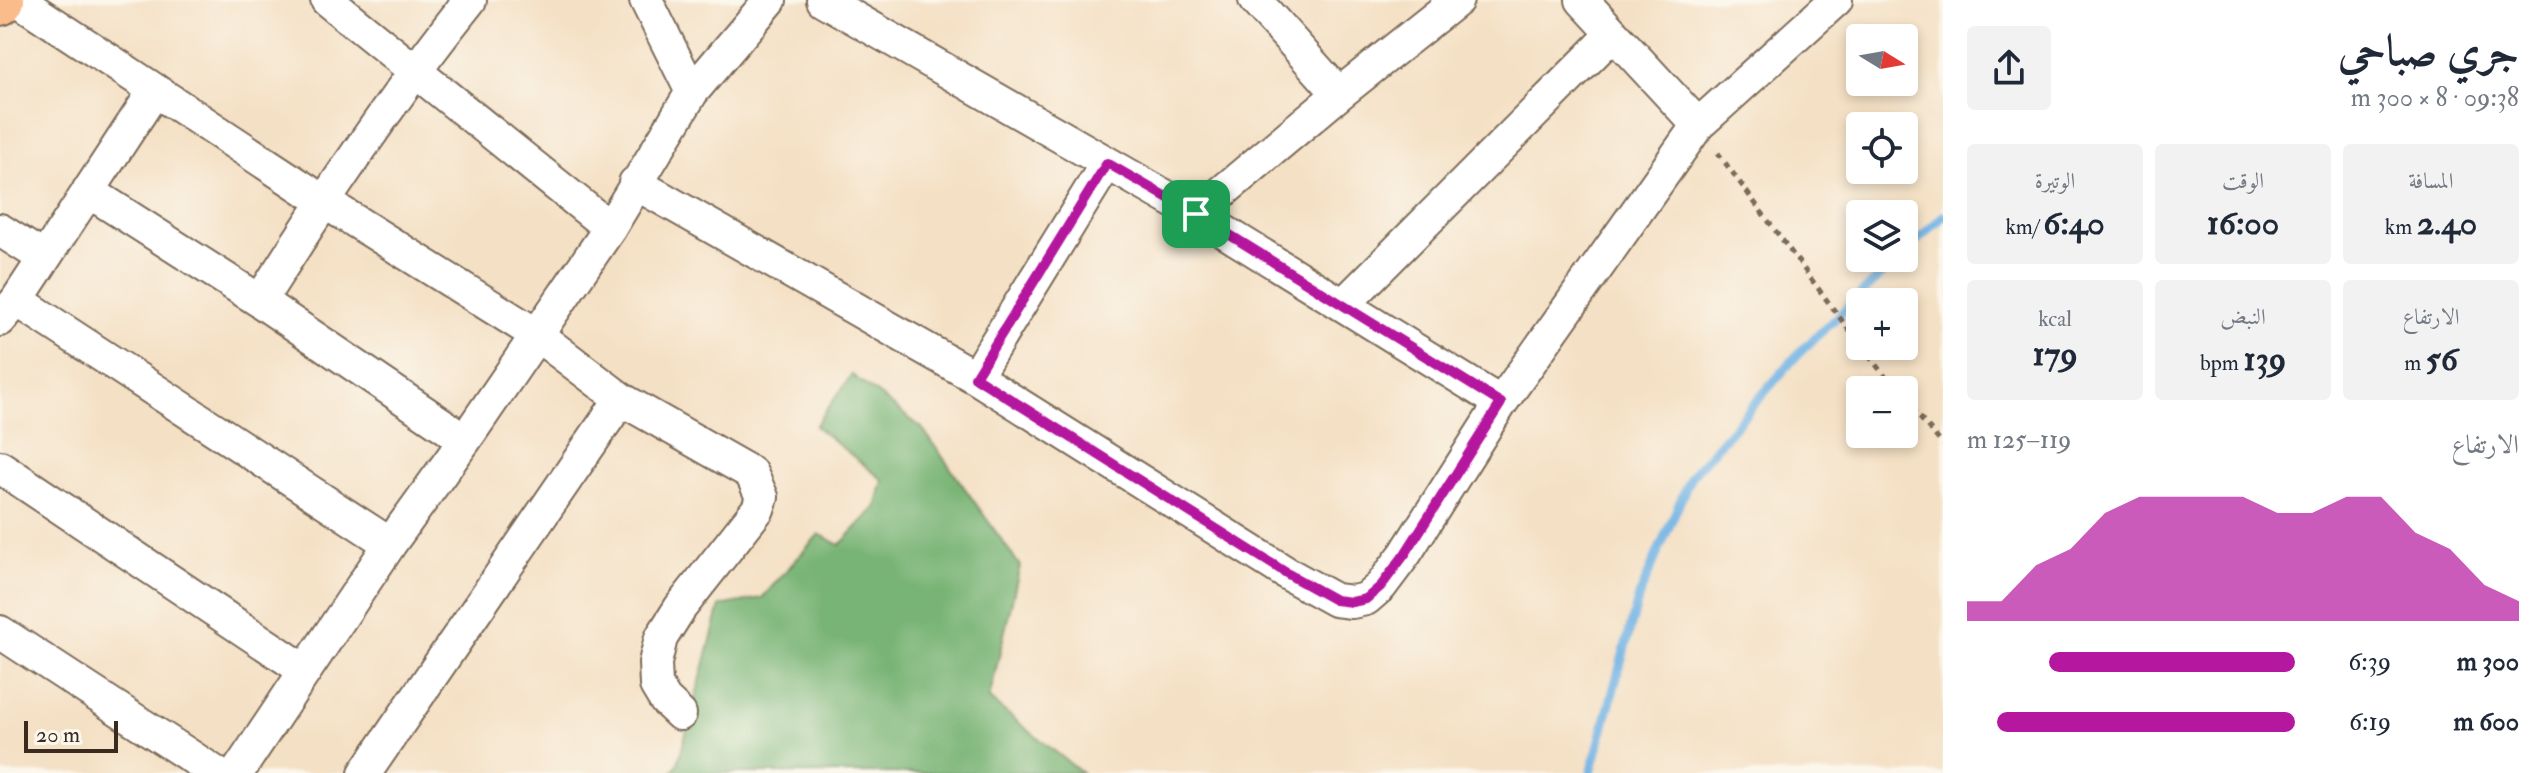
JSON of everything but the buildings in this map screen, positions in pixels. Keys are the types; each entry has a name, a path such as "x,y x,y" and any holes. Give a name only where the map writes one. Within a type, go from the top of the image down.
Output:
{"street":[{"path":"18,0 323,201 537,335 621,399 751,473 762,497 758,509 680,608 661,638 655,663 656,685 665,700 680,714"},
{"path":"327,0 610,228"},
{"path":"260,301 323,201 414,69 470,0"},
{"path":"646,0 692,92"},
{"path":"237,773 390,544 610,228 692,92 770,0"},
{"path":"823,0 1196,214 1501,403"},
{"path":"1255,0 1339,94"},
{"path":"1196,214 1457,0"},
{"path":"1582,0 1698,125"},
{"path":"635,183 975,377 1288,574 1335,600 1352,602 1366,599 1381,586 1405,554 1501,403 1698,125 1836,0"},
{"path":"1343,305 1613,34"},
{"path":"155,90 8,310 390,544"},
{"path":"975,377 1107,163"},
{"path":"88,191 260,301 465,440"},
{"path":"0,230 44,258"},
{"path":"365,773 621,399"},
{"path":"0,467 304,670"},
{"path":"0,632 216,773"}],"path":[{"path":"1698,125 1846,327"},
{"path":"1872,360 1884,376"},
{"path":"1918,416 1943,445"}],"green space":[{"path":"852,375 922,428 1020,566 989,699 1082,773 672,773 678,763 720,606 762,598 819,534 840,545 876,507 883,480 815,426"}],"waterway":[{"path":"1918,240 1943,216"},
{"path":"1591,773 1639,596 1691,476 1799,353 1884,272"}],"route":[{"path":"1107,163 1196,214 1501,403 1405,554 1381,586 1366,599 1352,602 1335,600 1288,574 975,377 1107,163"}]}
